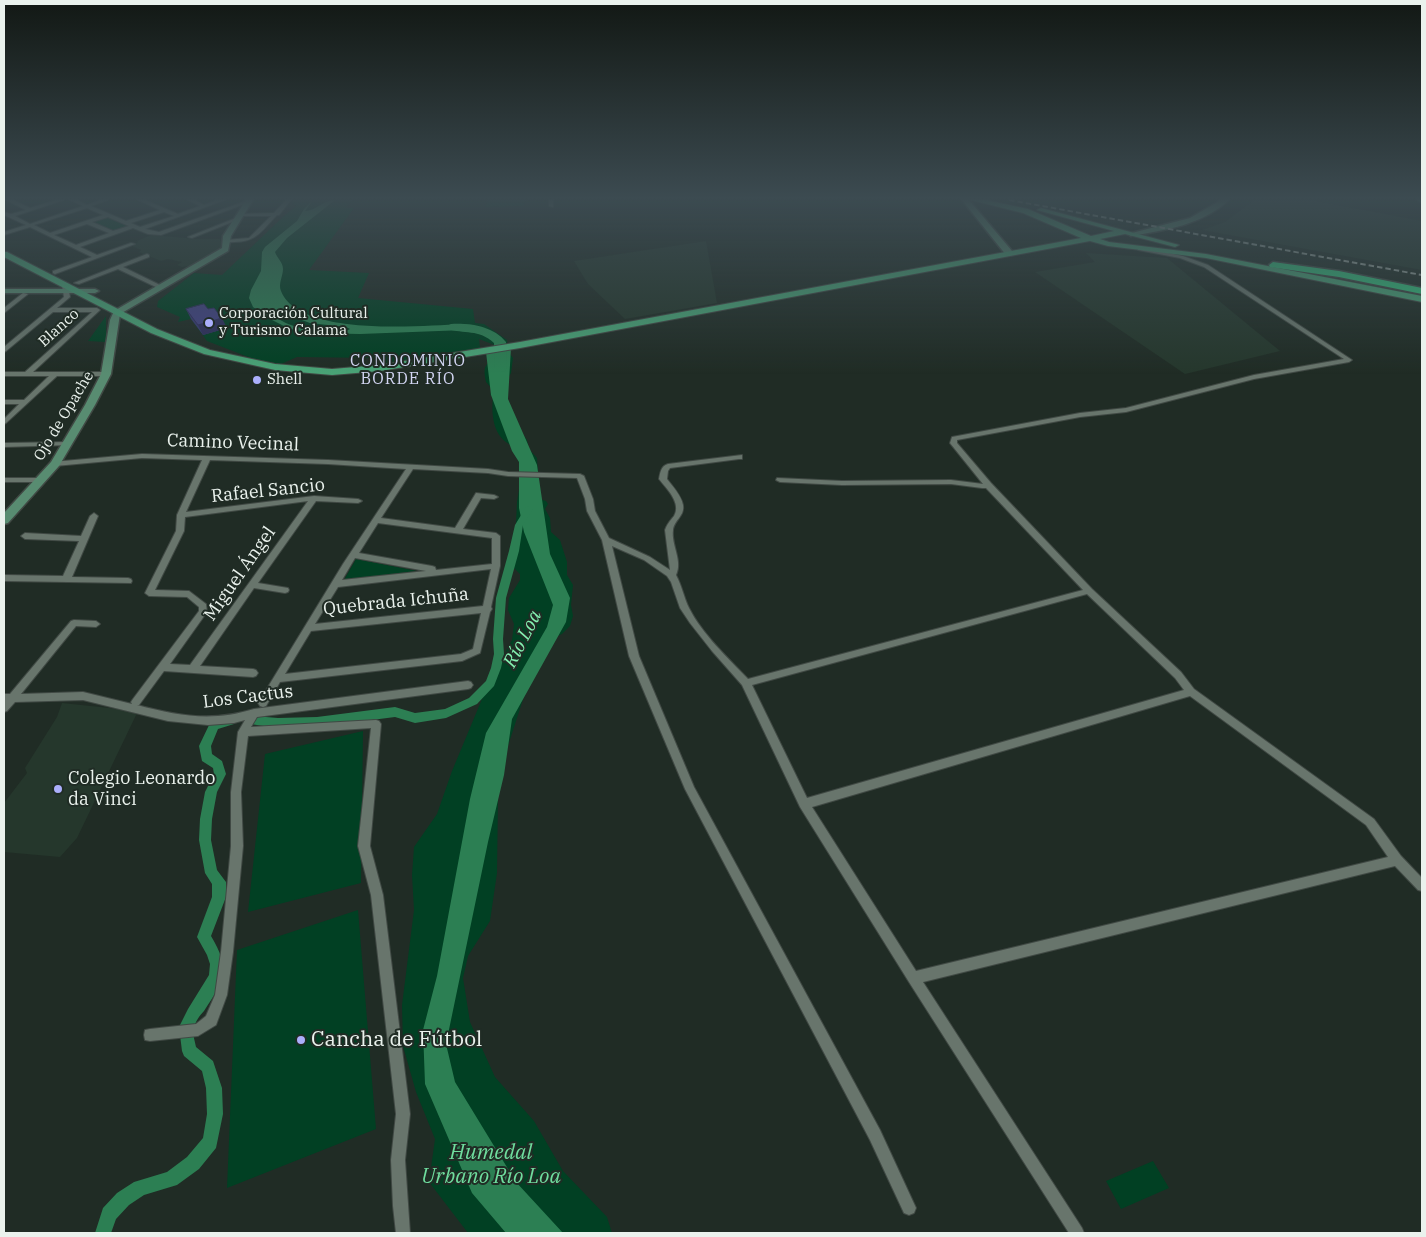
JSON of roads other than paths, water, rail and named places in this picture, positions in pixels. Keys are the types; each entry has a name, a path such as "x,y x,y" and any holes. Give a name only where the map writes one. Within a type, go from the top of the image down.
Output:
{"highway":[{"path":"1273,264 1339,274 1422,293"}],"main road":[{"path":"11,258 117,313 207,352 255,363 293,369 332,372 380,368 520,345 984,258"},
{"path":"26,258 55,272 71,289"},
{"path":"117,313 210,258"},
{"path":"924,269 1006,258"},
{"path":"1215,258 1422,299"},
{"path":"1247,258 1273,264"},
{"path":"4,292 47,291 60,288 95,291 173,331 255,363"},
{"path":"4,292 25,294 71,289"},
{"name":"Ojo de Opache","path":"4,520 42,480 68,444 106,374 114,320 117,313"}],"street":[{"path":"55,272 95,258"},
{"path":"5,348 52,310 71,289 142,258"},
{"path":"1180,258 1206,266 1349,360 1254,377 1126,410 1080,415 954,438 953,443 988,485 1090,591 1178,675 1191,692 1370,822 1398,860 1422,886"},
{"path":"118,267 160,287"},
{"path":"4,311 25,294"},
{"name":"Blanco","path":"27,374 97,310 52,310"},
{"path":"4,374 106,374"},
{"name":"Blanco","path":"4,422 54,374"},
{"path":"4,402 25,402"},
{"path":"4,445 68,444"},
{"name":"Camino Vecinal","path":"55,464 142,456 328,462 488,471 508,474 570,474 580,476 589,499 590,512 606,540"},
{"path":"672,574 675,569 669,532 671,522 680,510 679,502 663,479 664,471 668,466 739,457"},
{"path":"136,702 203,612 203,606 188,594 148,593 180,531 181,515 207,458"},
{"path":"263,703 353,555 411,467"},
{"path":"4,480 42,480"},
{"path":"780,480 842,483 951,482 988,485"},
{"path":"458,530 479,495 494,497"},
{"name":"Rafael Sancio","path":"181,515 314,498 358,501"},
{"name":"Miguel Ángel","path":"193,668 314,498"},
{"path":"66,580 94,516"},
{"path":"278,679 471,654 477,651 488,609 496,566 496,536 493,534 377,520"},
{"path":"25,536 84,538"},
{"path":"606,540 647,558 672,574 686,612 746,683 804,804 1077,1233"},
{"path":"606,540 634,656 690,789 876,1135 909,1208"},
{"path":"353,555 443,571"},
{"path":"335,584 496,566"},
{"path":"4,578 128,581"},
{"path":"251,585 285,590"},
{"path":"746,683 1090,591"},
{"name":"Quebrada Ichuña","path":"308,628 488,609"},
{"path":"4,708 8,697 74,624 96,624"},
{"path":"162,667 253,673"},
{"name":"Los Cactus","path":"8,697 83,696 168,717 208,721 234,719 254,713 468,685"},
{"path":"804,804 1191,692"},
{"path":"150,1036 198,1030 211,1020 221,995 227,952 236,846 236,792 243,732 254,713"},
{"path":"243,732 376,724 364,846 377,895 403,1114 398,1160 403,1233"},
{"path":"913,978 1398,860"}],"waterway":[{"name":"Río Loa","path":"451,327 478,329 490,334 500,342 501,368"},
{"path":"254,721 278,723 317,722 395,712 415,718 446,713 473,701 490,683 496,668 499,654 498,639 501,598 519,525 529,509"},
{"path":"103,1233 109,1214 123,1199 140,1188 171,1179 193,1163 210,1142 215,1114 214,1088 208,1066 189,1051 186,1027 213,984 216,975 217,964 213,952 204,937 219,897 219,882 211,873 205,840 206,819 211,792 220,774 218,765 206,757 205,746 214,726 230,721"}],"railway":[{"path":"1327,258 1422,275"}],"place":[{"name":"Corporación Cultural y Turismo Calama","path":"209,323"},
{"name":"Shell","path":"257,380"},
{"name":"Colegio Leonardo da Vinci","path":"58,789"},
{"name":"Cancha de Fútbol","path":"301,1040"}],"district":[{"name":"CONDOMINIO BORDE RÍO","path":"408,370"}],"park label":[{"name":"Humedal Urbano Río Loa","path":"491,1165"}]}
